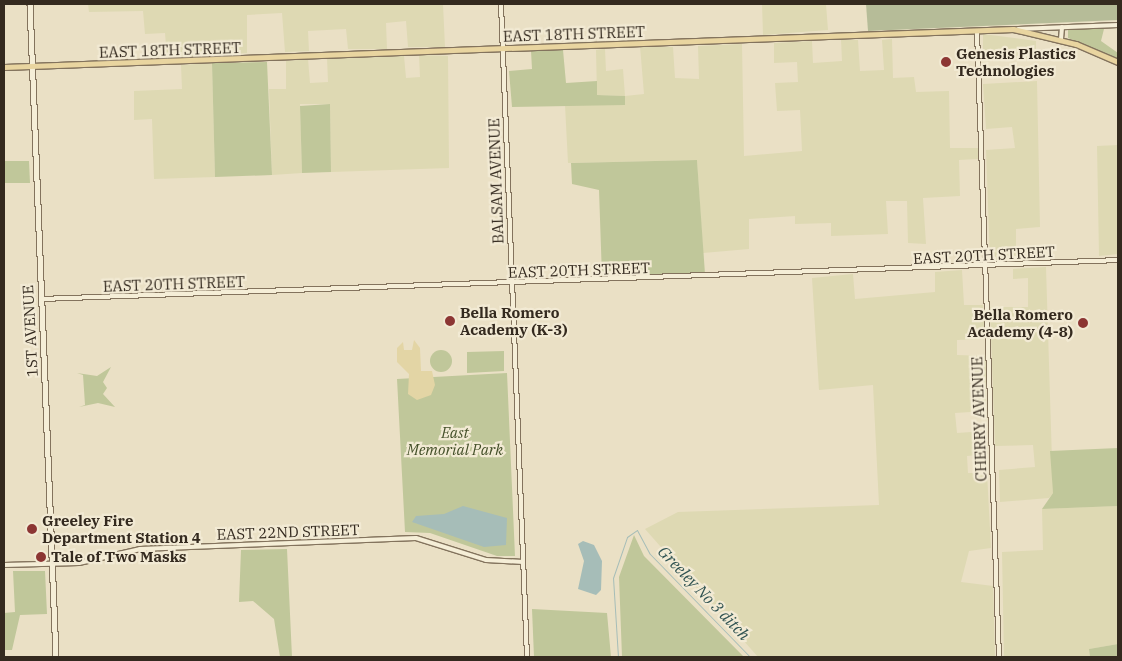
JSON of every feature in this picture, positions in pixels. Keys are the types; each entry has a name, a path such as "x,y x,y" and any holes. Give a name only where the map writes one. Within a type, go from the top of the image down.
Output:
{"main road":[{"name":"1ST AVENUE","path":"30,4 56,657"},
{"name":"EAST 18TH STREET","path":"4,67 32,64 502,49 1013,29"},
{"path":"1013,29 1061,39 1118,62"}],"street":[{"name":"BALSAM AVENUE","path":"501,4 510,284 527,657"},
{"name":"EAST 18TH STREET","path":"1013,29 1118,25"},
{"path":"1061,39 1062,27"},
{"name":"CHERRY AVENUE","path":"976,30 1000,657"},
{"name":"EAST 20TH STREET","path":"41,299 510,284 1118,260"},
{"name":"EAST 22ND STREET","path":"4,565 88,562 140,549 416,538 486,560 523,562"}],"shaded area":[{"path":"88,4 443,4 445,47 408,47 406,21 386,23 387,49 348,49 346,29 308,31 309,51 285,52 282,13 247,15 247,53 167,58 165,33 145,34 143,11 89,12"},
{"path":"762,4 826,4 828,30 763,35"},
{"path":"983,34 1036,41 1036,58 983,59"},
{"path":"892,39 893,78 914,77 916,92 949,91 950,148 978,148 978,159 959,160 960,196 923,198 926,244 908,243 907,201 886,201 888,234 831,236 831,223 795,224 795,216 749,219 749,249 703,253 697,160 568,163 565,105 625,105 624,96 597,95 596,50 605,49 606,71 623,69 625,96 644,94 640,46 673,47 675,78 699,79 698,46 742,44 744,156 802,151 800,110 777,111 775,83 798,82 797,62 774,63 774,43 812,41 813,63 842,61 841,40 858,40 860,71 884,70 882,40"},
{"path":"419,55 448,56 449,168 331,172 330,104 300,104 302,173 272,175 269,89 286,89 286,61 308,59 310,83 328,82 327,58 404,56 406,78 420,77"},
{"path":"212,63 215,177 154,179 152,119 134,120 134,91 182,89 181,65"},
{"path":"1037,81 1040,227 1016,229 1016,259 990,260 986,150 1015,148 1012,127 986,129 983,84"},
{"path":"1118,145 1118,254 1099,256 1097,146"},
{"path":"1046,267 1053,493 1049,498 1000,502 999,470 1035,467 1033,445 995,446 990,307 1028,307 1028,278 1013,279 1013,269"},
{"path":"962,270 964,305 983,305 985,339 957,340 957,355 986,356 986,411 955,413 957,433 986,431 988,454 967,456 968,473 987,473 991,548 969,551 961,582 993,586 995,657 758,657 645,529 678,512 879,505 873,385 819,390 812,278 853,274 855,299 935,292 935,272"},
{"path":"1118,506 1118,644 1089,649 1090,657 1004,657 1002,552 1043,550 1042,509"}],"green space":[{"path":"866,4 1118,4 1118,20 868,31"},
{"path":"1068,29 1104,29 1101,41 1118,53 1118,59 1068,38"},
{"path":"563,50 566,83 597,81 597,95 625,96 625,105 512,107 509,71 532,69 531,51"},
{"path":"267,62 272,175 215,177 212,63"},
{"path":"330,104 331,172 302,173 300,106"},
{"path":"697,160 705,274 602,277 599,190 572,184 571,163"},
{"path":"4,161 29,161 30,183 4,183"},
{"path":"441,350 449,353 452,361 449,369 441,372 433,369 430,361 433,353"},
{"path":"504,351 504,371 467,373 467,352"},
{"path":"111,367 103,382 107,388 103,394 115,407 98,403 79,407 85,405 83,375 77,373 97,376"},
{"name":"East Memorial Park","path":"507,373 515,556 497,556 430,533 405,532 397,379"},
{"path":"1118,448 1118,506 1042,509 1053,493 1050,451"},
{"path":"634,535 644,556 744,657 622,657 619,577"},
{"path":"287,549 292,657 280,657 274,619 253,601 239,602 241,550"},
{"path":"13,571 45,571 47,614 20,615 12,650 4,650 4,613 15,612"},
{"path":"532,609 607,613 611,657 534,657"},
{"path":"1118,644 1118,657 1090,657 1089,649"}],"sand":[{"path":"414,340 420,348 421,371 432,371 435,385 431,395 417,400 408,394 409,374 397,362 397,348 403,342 404,350 412,350"}],"water":[{"path":"463,506 507,518 506,545 484,547 412,522 416,516 444,514"},
{"path":"583,541 594,545 602,561 601,590 596,595 578,589 584,561 578,544"}],"waterway":[{"name":"Greeley No 3 ditch","path":"618,657 613,578 627,537 637,530 650,554 750,657"}],"place":[{"name":"Genesis Plastics Technologies","path":"946,62"},
{"name":"Bella Romero Academy (K-3)","path":"450,321"},
{"name":"Bella Romero Academy (4-8)","path":"1083,323"},
{"name":"Greeley Fire Department Station 4","path":"32,529"},
{"name":"Tale of Two Masks","path":"41,557"}]}
